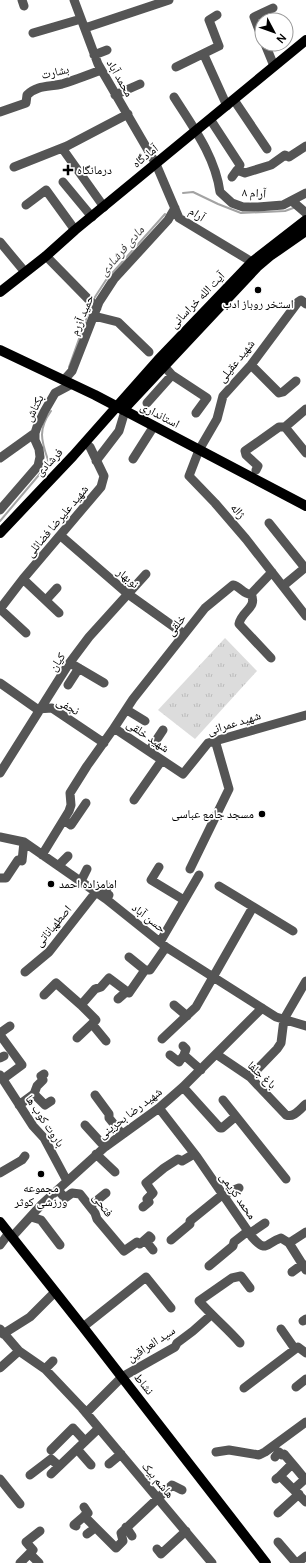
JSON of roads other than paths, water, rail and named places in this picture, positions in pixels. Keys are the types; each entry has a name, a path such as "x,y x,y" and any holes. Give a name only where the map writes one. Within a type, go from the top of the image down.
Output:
{"main road":[{"name":"آمادگاه","path":"0,292 46,256 75,230 306,40"},
{"name":"آیت الله خراسانی","path":"121,409 163,365 252,262 306,220"},
{"name":"آیت الله خراسانی","path":"121,409 219,300 270,256 306,231"},
{"name":"استانداری","path":"0,350 121,409 306,506"},
{"name":"فرشادی","path":"0,533 85,442 121,409"},
{"name":"نشاط","path":"0,1222 84,1327 266,1563"}],"street":[{"name":"محمد آباد","path":"74,0 101,70 156,164"},
{"path":"33,33 83,24 170,0"},
{"path":"265,12 273,8"},
{"path":"176,67 204,55 220,46 209,20 217,15"},
{"path":"94,55 107,50"},
{"path":"268,52 274,66"},
{"path":"204,55 230,103 267,149"},
{"name":"بشارت","path":"0,112 26,103 27,95 40,87 64,83 101,70"},
{"path":"115,95 140,84"},
{"name":"۸ آرام","path":"174,97 208,151 217,175 220,192 232,203 243,207 283,205 306,193"},
{"path":"14,167 62,148 128,114"},
{"path":"210,119 240,165"},
{"path":"232,176 238,170 245,173 271,165 285,155 289,158 306,146"},
{"path":"62,148 104,207"},
{"name":"آرام","path":"156,164 179,218 252,262"},
{"path":"63,182 92,217"},
{"path":"26,205 46,190 75,230"},
{"path":"292,201 306,213"},
{"name":"حمید آزرم","path":"68,382 95,312 114,278 168,220 175,208"},
{"path":"0,242 25,272"},
{"path":"46,256 95,312 118,322 149,352"},
{"name":"شهید عقیلی","path":"199,450 217,419 223,396 251,365 298,302 300,300 306,304"},
{"path":"163,365 172,375 207,398 196,413"},
{"path":"251,365 280,393 296,381"},
{"path":"147,403 172,375"},
{"name":"بکتاش","path":"0,510 38,466 40,457 39,449 35,440 35,433 44,412 55,393 68,382"},
{"path":"96,461 119,430 121,409"},
{"path":"256,470 258,466 246,455 245,451 279,427 285,427 306,409"},
{"path":"133,459 154,426"},
{"path":"285,427 306,453"},
{"path":"0,458 35,433"},
{"name":"شهید علیرضا فضائلی","path":"0,609 23,579 101,487 104,476 90,447 85,442"},
{"name":"ژاله","path":"199,450 189,476 242,534 306,616"},
{"path":"268,523 306,567 283,586"},
{"name":"نوبهار","path":"61,536 128,594 184,634"},
{"path":"271,658 239,624 239,621 253,603 254,600 251,594 272,572"},
{"name":"کیان","path":"0,773 70,663 89,637 146,574"},
{"path":"23,579 59,613"},
{"name":"خلقی","path":"114,728 205,608 232,585 236,586 248,595 251,594"},
{"path":"46,600 57,588"},
{"path":"0,609 26,634"},
{"path":"70,663 104,683"},
{"path":"68,685 79,668"},
{"name":"نجفی","path":"0,683 36,709 52,708 104,743"},
{"path":"127,710 145,721"},
{"name":"شهید عمرانی","path":"183,774 208,743 306,715"},
{"name":"شهید خلقی","path":"64,820 71,805 70,793 114,728 183,774"},
{"path":"149,751 163,730"},
{"path":"190,869 229,789 215,740"},
{"path":"134,800 162,760"},
{"path":"42,854 64,820 71,825 86,803"},
{"name":"حسن آباد","path":"0,837 24,842 106,899 163,944 276,1017 306,1026"},
{"path":"0,878 6,878 18,860 22,861 24,842"},
{"path":"59,865 68,856"},
{"path":"159,867 151,880 184,900"},
{"path":"81,881 87,868"},
{"path":"118,999 126,992 129,993 145,970 150,970 184,900 199,875"},
{"path":"219,886 293,931"},
{"path":"106,899 109,895 104,892 108,887"},
{"name":"اصطهباناتی","path":"24,972 48,952 96,892"},
{"path":"162,1039 196,1007 253,907"},
{"path":"129,957 145,970"},
{"path":"81,1005 95,989 101,987 109,978 126,992"},
{"path":"250,1077 281,1043 284,1020 306,981"},
{"path":"44,995 56,984 96,1020 77,1038"},
{"path":"174,1005 187,1016"},
{"name":"شهید رضا بحرینی","path":"0,1245 104,1147 159,1108 183,1087 262,1008"},
{"path":"92,1024 101,1038"},
{"path":"1,1077 22,1065 0,1034 10,1026"},
{"path":"170,1055 179,1062 184,1056 186,1049 183,1046"},
{"name":"باغ جلفا","path":"216,1054 250,1077 289,1116 294,1114 306,1104"},
{"path":"184,1056 201,1070"},
{"path":"19,1105 34,1094 37,1086 43,1080 41,1076 44,1074"},
{"name":"باروت کوب ها","path":"1,1077 33,1126 44,1138 67,1181"},
{"path":"183,1087 220,1128 235,1117"},
{"path":"34,1094 45,1105 51,1101"},
{"path":"95,1095 109,1114 109,1118 122,1134"},
{"path":"223,1100 235,1117 286,1179"},
{"name":"محمد کریمی","path":"159,1108 194,1154 248,1232 259,1245 267,1247 280,1238 289,1243"},
{"path":"84,1125 104,1147"},
{"path":"96,1154 115,1172"},
{"path":"143,1207 149,1202 147,1199 154,1193 146,1183 178,1159 182,1161 194,1154"},
{"path":"0,1174 22,1160 25,1156"},
{"path":"171,1240 190,1224 190,1221 222,1195 239,1188"},
{"name":"فتحی","path":"58,1190 65,1198 72,1193 80,1194 95,1213 97,1219 124,1251 142,1239 153,1250"},
{"path":"90,1206 106,1193"},
{"path":"31,1217 41,1220 60,1245"},
{"path":"209,1266 233,1246 234,1242 248,1232 265,1223"},
{"path":"292,1272 304,1267 289,1243 306,1232"},
{"path":"240,1342 211,1315 199,1301 232,1278 241,1276 250,1288"},
{"path":"84,1327 146,1277 172,1308"},
{"path":"1,1331 30,1317 55,1292"},
{"name":"سید العراقین","path":"122,1377 175,1346 211,1315"},
{"path":"281,1329 297,1348 306,1353"},
{"name":"هاشم بیک","path":"1,1331 19,1351 45,1370 86,1412 121,1454 133,1475 158,1498 212,1563"},
{"path":"244,1388 297,1348"},
{"path":"0,1368 19,1351"},
{"path":"45,1370 53,1361"},
{"path":"86,1412 122,1377"},
{"path":"296,1387 306,1379"},
{"path":"216,1452 229,1450 259,1455 306,1422"},
{"path":"51,1450 73,1428 85,1441"},
{"path":"51,1474 98,1428"},
{"path":"102,1448 110,1442"},
{"path":"77,1449 91,1465"},
{"path":"275,1456 279,1452 282,1455 284,1454 305,1476 305,1479 296,1492 278,1513"},
{"path":"109,1464 121,1454"},
{"path":"30,1475 52,1459 59,1466"},
{"path":"295,1464 290,1466 278,1477 306,1502"},
{"path":"0,1479 20,1504"},
{"path":"84,1516 116,1548 123,1541 121,1533 172,1485 182,1490"},
{"path":"76,1526 74,1524 88,1513 84,1507"},
{"path":"87,1534 95,1528"},
{"path":"126,1528 132,1536"},
{"path":"20,1563 33,1550 26,1542 40,1531"},
{"path":"157,1550 161,1554 186,1531"},
{"path":"278,1542 297,1563 306,1556"},
{"path":"30,1554 39,1563"}],"waterway":[{"name":"مادی فرشادی","path":"183,193 193,192 241,213 285,211 296,207"},
{"name":"مادی فرشادی","path":"93,300 106,280 165,214"},
{"name":"مادی فرشادی","path":"69,367 90,308"},
{"name":"مادی فرشادی","path":"0,521 44,469 48,460 42,440 42,429 51,411"}],"place":[{"name":"درمانگاه","path":"68,170"},
{"name":"استخر روباز ادب","path":"258,290"},
{"name":"مسجد جامع عباسی","path":"262,814"},
{"name":"امامزاده احمد","path":"51,884"},
{"name":"مجموعه ورزشی کوثر","path":"41,1174"}]}
